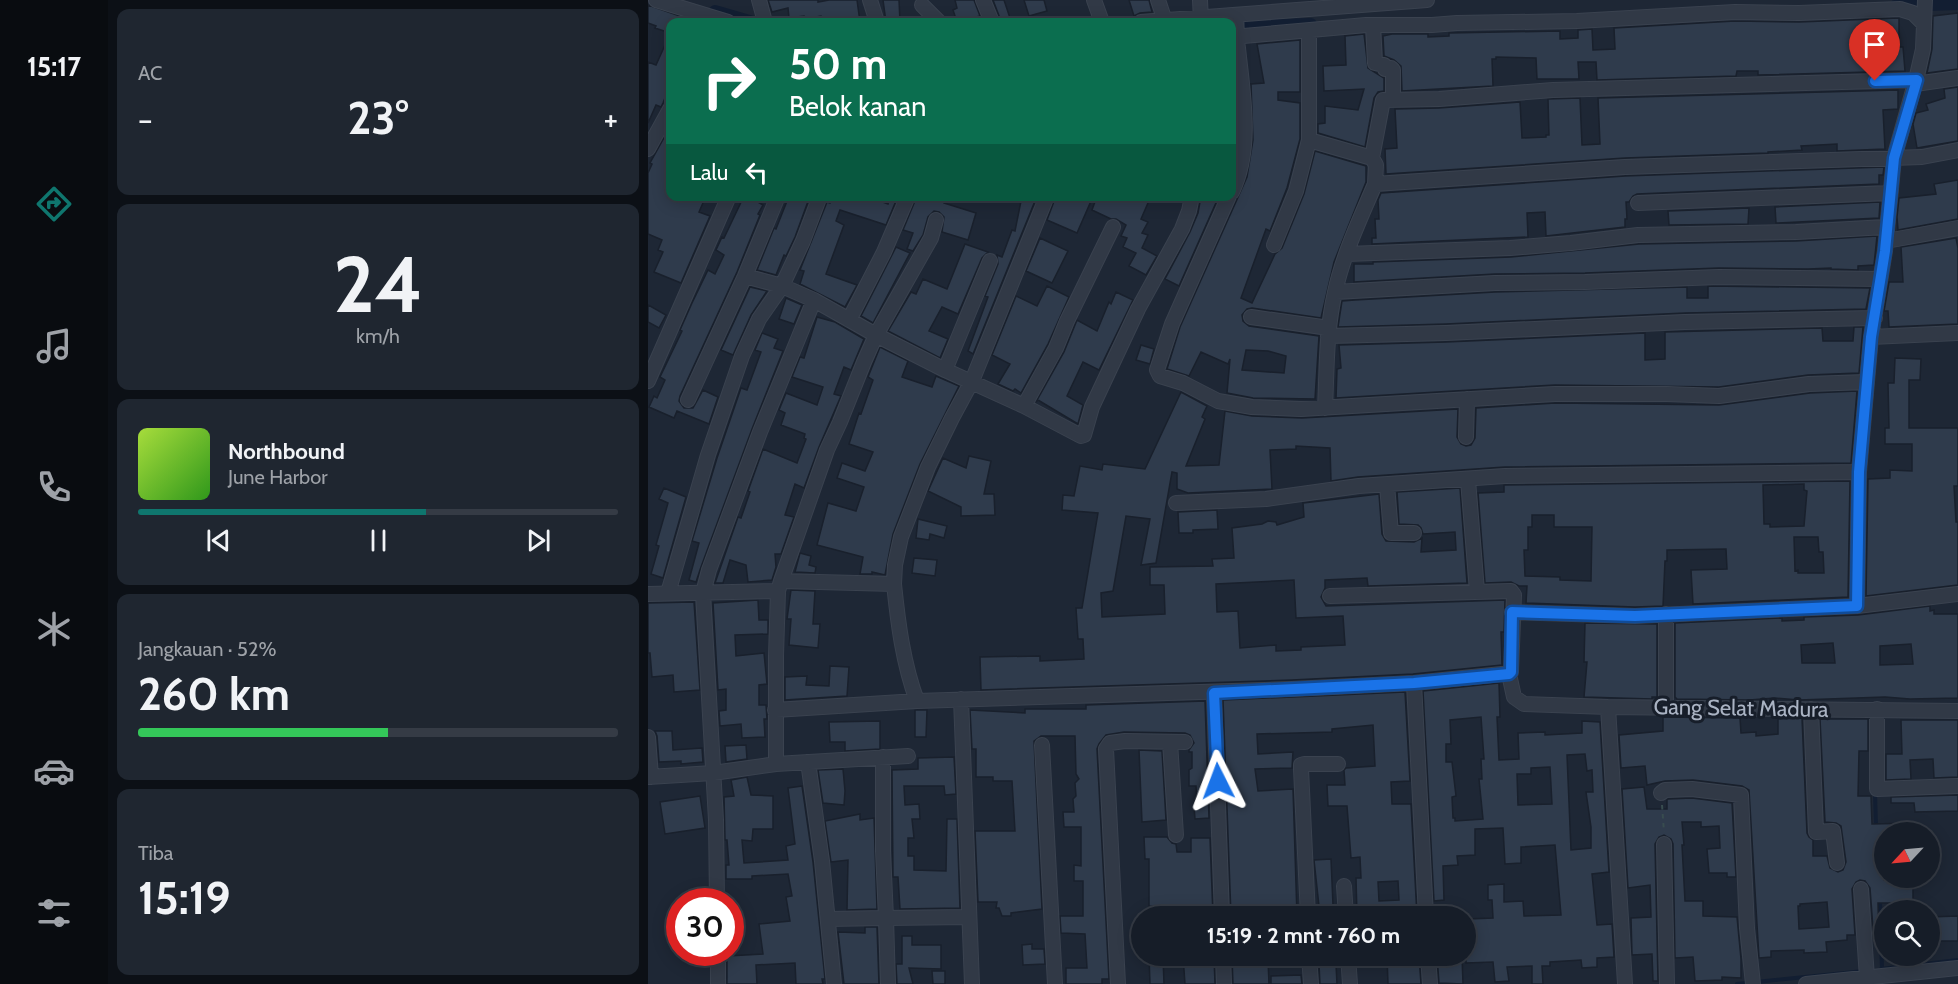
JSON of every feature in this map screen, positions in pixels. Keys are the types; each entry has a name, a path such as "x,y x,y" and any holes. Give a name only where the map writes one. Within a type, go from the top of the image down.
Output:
{"street":[{"path":"656,0 711,18"},
{"path":"759,0 764,18"},
{"path":"870,0 876,18"},
{"path":"983,0 990,18"},
{"path":"1094,0 1101,18"},
{"path":"1158,0 1164,18"},
{"path":"1200,0 1201,18"},
{"path":"1236,28 1290,6 1427,0"},
{"path":"1857,606 1859,472 1871,337 1894,158 1923,49 1924,0"},
{"path":"922,5 935,18"},
{"path":"1236,28 1310,31 1373,25 1577,21 1736,12 1798,13 1900,9 1913,13 1923,21"},
{"path":"1373,25 1375,63 1384,64 1384,69 1393,70 1393,100"},
{"path":"1274,245 1296,191 1309,140 1310,31"},
{"path":"1236,37 1243,102 1244,144 1240,173 1236,182"},
{"path":"1325,408 1329,332 1335,292 1347,254 1375,184 1376,165 1372,158 1383,100 1439,99 1553,90 1916,82 1958,78"},
{"path":"648,149 666,116"},
{"path":"1309,140 1372,158"},
{"path":"1375,184 1625,167 1922,157 1958,150"},
{"path":"1638,202 1890,193"},
{"path":"648,381 727,201"},
{"path":"688,399 745,276 776,201"},
{"path":"668,593 708,455 742,356 759,319 782,286 818,201"},
{"path":"849,320 906,201"},
{"path":"916,701 904,657 894,584 895,565 908,517 928,467 951,417 972,381 1045,201"},
{"path":"745,276 782,286 814,300 945,370 1024,406 1078,435 1083,435 1092,407 1138,309 1182,230 1191,201"},
{"path":"1227,201 1172,324 1157,373 1218,401 1268,408 1325,408 1555,394 1719,396 1809,384 1867,382"},
{"path":"776,764 775,710 780,586 827,450 876,335 928,244 936,220"},
{"path":"1024,406 1056,348 1113,227"},
{"path":"1347,254 1510,248 1638,235 1796,232 1886,234 1958,228"},
{"path":"945,370 990,261"},
{"path":"1335,292 1516,282 1719,277 1880,279"},
{"path":"717,888 703,593 709,570 760,432 814,300"},
{"path":"1251,317 1329,332 1446,333 1674,323 1875,318"},
{"path":"1871,337 1958,333"},
{"path":"1466,437 1467,399"},
{"path":"1176,503 1266,499 1339,489 1505,476 1859,472"},
{"path":"1468,480 1477,591"},
{"path":"1387,485 1391,533 1414,533"},
{"path":"648,594 703,593 780,586 894,584"},
{"path":"775,710 961,699 1214,693 1414,683 1511,672 1514,595 1510,591 1330,596"},
{"path":"1512,612 1586,615 1666,614 1857,606 1958,594"},
{"path":"1666,614 1666,707"},
{"name":"Gang Selat Madura","path":"1505,674 1514,698 1524,704 1958,711"},
{"path":"1414,683 1425,906"},
{"path":"1214,693 1222,906"},
{"path":"961,699 972,984"},
{"path":"1608,707 1625,984"},
{"path":"1811,709 1816,832 1833,831 1837,862"},
{"path":"1877,710 1877,789 1958,786"},
{"path":"648,737 649,777 776,764 908,756"},
{"path":"1118,984 1106,749 1110,743 1125,741 1185,741"},
{"path":"1170,742 1176,835"},
{"path":"1042,745 1055,984"},
{"path":"884,757 883,851 888,984"},
{"path":"808,762 834,984"},
{"path":"1308,906 1301,765 1338,764"},
{"path":"1661,793 1665,790 1692,789 1741,795 1752,978"},
{"path":"1664,844 1668,984"},
{"path":"1344,886 1345,906"},
{"path":"1861,889 1867,971"},
{"path":"828,919 969,917"},
{"path":"718,966 718,984"},
{"path":"1223,966 1224,984"},
{"path":"1310,966 1311,984"},
{"path":"1349,966 1350,984"},
{"path":"1429,966 1430,984"},
{"path":"1806,984 1824,983 1867,971 1887,980 1958,968"}],"path":[{"path":"1661,793 1664,844"}],"building":[{"path":"768,0 818,0 818,2 857,0 859,18 821,18 821,16 804,18 804,16 789,18 788,8 772,12"},
{"path":"883,0 899,0 900,18 885,18"},
{"path":"955,0 974,0 980,16 956,18 953,10 957,8"},
{"path":"993,0 1004,0 1010,18 1000,18"},
{"path":"1024,0 1044,0 1047,11 1029,16"},
{"path":"1129,0 1149,0 1152,12 1134,16"},
{"path":"648,5 685,18 666,18 666,32 648,23"},
{"path":"1958,13 1958,69 1927,73 1932,49 1933,16"},
{"path":"1899,18 1899,47 1903,47 1905,71 1758,75 1758,71 1737,71 1736,76 1597,80 1596,62 1578,62 1579,79 1537,79 1536,58 1496,57 1492,59 1493,86 1402,91 1401,66 1384,56 1383,36 1392,34 1428,34 1428,37 1449,36 1449,33 1560,31 1560,39 1578,38 1578,30 1592,29 1593,50 1615,49 1614,28 1735,21 1799,22"},
{"path":"1364,34 1368,68 1384,78 1384,91 1378,92 1374,98 1365,147 1318,133 1318,124 1325,123 1325,106 1358,110 1364,89 1324,91 1323,66 1346,65 1345,36"},
{"path":"1300,40 1300,92 1278,92 1278,100 1300,103 1300,139 1287,188 1270,231 1266,229 1241,298 1252,303 1275,254 1282,248 1304,194 1315,151 1366,166 1366,182 1334,262 1321,318 1252,308 1247,309 1242,315 1243,321 1249,326 1319,336 1315,399 1253,398 1227,393 1230,359 1228,364 1201,352 1189,376 1167,369 1180,327 1247,177 1253,140 1251,84 1264,83 1257,44","holes":["1246,350 1268,351 1286,356 1284,373 1242,370"]},
{"path":"666,43 666,95 661,107 656,105 648,123 648,62 656,65"},
{"path":"1958,87 1958,141 1917,148 1913,124 1916,113 1928,110 1926,104 1945,98 1944,89"},
{"path":"1898,90 1898,109 1883,110 1885,149 1837,151 1837,144 1801,146 1802,150 1768,153 1625,158 1386,174 1385,149 1397,148 1395,109 1520,102 1522,138 1546,137 1549,135 1548,99 1580,98 1582,145 1600,144 1598,98"},
{"path":"666,134 666,201 704,201 699,212 710,216 681,283 654,272 663,252 658,250 662,240 648,234 648,173 652,164 650,163"},
{"path":"1884,167 1883,175 1879,175 1879,184 1637,194 1626,202 1625,227 1546,236 1545,212 1527,213 1528,237 1372,244 1372,238 1376,238 1375,219 1379,219 1378,200 1381,193 1625,176"},
{"path":"1958,180 1958,219 1898,230 1899,198 1936,194 1934,184"},
{"path":"742,201 756,201 763,205 737,272 680,396 679,401 684,408 693,408 703,390 718,397 709,424 677,411 674,418 649,407 654,396 657,398 665,380 660,377 708,270 715,274 724,255 716,250 722,237 724,238"},
{"path":"787,201 808,201 795,237 776,275 757,270 774,228 776,229"},
{"path":"831,201 880,201 888,204 889,201 896,201 886,225 840,210 836,221 844,225 826,274 857,285 845,307 800,284 804,271 800,270 827,202"},
{"path":"915,201 945,201 944,203 976,213 968,240 942,232 944,217 934,211 928,217 923,235 913,251 907,249 913,233 903,230"},
{"path":"1021,201 1035,201 973,354 968,351 988,297 985,296 998,264 997,255 1002,257 1012,230 1015,231"},
{"path":"1054,201 1091,201 1077,233 1047,220"},
{"path":"1095,201 1149,201 1141,219 1148,222 1142,233 1148,235 1142,248 1157,256 1146,275 1129,266 1136,253 1123,247 1127,238 1121,236 1126,225 1092,210"},
{"path":"1200,201 1217,201 1179,286 1165,279 1198,213"},
{"path":"1880,202 1879,218 1776,223 1775,207"},
{"path":"1749,208 1748,224 1669,225 1668,211"},
{"path":"1877,236 1874,265 1858,266 1858,270 1719,268 1495,274 1354,282 1354,264 1373,264 1373,262 1511,257 1639,244 1796,241"},
{"path":"1040,238 1068,251 1052,283 1026,271"},
{"path":"1956,238 1958,324 1889,327 1888,311 1884,311 1889,282 1903,282 1901,247"},
{"path":"965,244 988,252 982,258 958,314 942,307 929,331 948,339 940,358 888,331 911,292 916,294 923,279 947,289"},
{"path":"896,247 910,253 873,323 861,316"},
{"path":"1047,286 1069,297 1048,344 1021,393 1015,389 1013,391 998,384 1010,364 992,355 1016,296 1037,306"},
{"path":"1708,286 1870,288 1866,309 1685,313 1338,327 1342,301 1495,292 1687,287 1687,298 1708,298"},
{"path":"750,287 767,291 751,315 733,355 721,350"},
{"path":"1116,292 1133,300 1099,370 1083,362 1067,396 1083,405 1078,424 1038,400 1036,402 1064,352 1077,320 1097,331 1109,302 1111,304"},
{"path":"786,298 802,305 794,324 779,319"},
{"path":"648,305 666,315 659,328 648,322"},
{"path":"817,317 835,322 864,339 851,370 844,367 834,394 841,396 804,488 795,484 785,515 794,517 781,554 775,554 776,567 772,580 748,582 746,565 730,560 723,583 715,583 738,517 741,518 763,449 797,463 806,439 805,434 781,425 785,413 779,410 786,393 817,405 823,387 792,377 800,357 804,358"},
{"path":"1854,327 1863,327 1859,373 1808,375 1719,387 1555,385 1336,398 1337,369 1341,368 1339,345 1645,333 1645,360 1665,359 1665,332 1822,328 1823,341 1853,341"},
{"path":"762,333 778,339 774,348 783,351 696,582 689,580 699,543 692,541 741,388 747,390 761,352 755,350"},
{"path":"1141,345 1154,349 1150,364 1136,360"},
{"path":"880,347 908,361 902,377 932,387 936,376 959,386 920,464 893,534 885,575 872,572 872,574 860,574 863,557 817,545 828,503 856,511 864,487 837,478 842,463 865,471 873,452 849,444 873,380 868,377"},
{"path":"1895,358 1921,359 1920,380 1909,380 1909,428 1958,428 1958,486 1954,486 1956,522 1958,522 1958,585 1866,596 1868,479 1890,478 1890,470 1912,471 1912,444 1885,444 1885,428 1889,428 1888,383 1894,383"},
{"path":"1857,391 1851,463 1505,467 1358,477 1331,481 1330,448 1296,446 1296,449 1270,450 1272,489 1188,493 1177,489 1177,473 1172,472 1156,563 1141,565 1150,519 1126,516 1113,591 1101,593 1102,617 1165,614 1164,585 1150,585 1150,567 1213,566 1212,559 1234,558 1232,528 1268,521 1276,522 1277,525 1304,517 1303,503 1379,494 1382,534 1386,541 1414,542 1422,538 1421,552 1456,550 1455,532 1423,534 1418,525 1399,524 1397,492 1460,488 1467,583 1368,586 1367,578 1325,580 1325,588 1321,597 1326,606 1505,600 1504,632 1501,632 1502,665 1413,674 1292,680 981,690 980,657 1040,656 1040,661 1084,659 1083,639 1078,639 1076,608 1082,608 1098,513 1062,510 1063,495 1074,496 1080,466 1102,470 1103,464 1145,469 1181,392 1207,406 1202,417 1205,419 1186,466 1219,465 1225,411 1252,416 1302,418 1458,409 1457,437 1461,444 1466,446 1471,445 1475,438 1476,408 1555,403 1719,405 1810,393","holes":["1294,580 1296,618 1343,616 1345,645 1301,647 1301,650 1276,651 1276,645 1240,648 1238,611 1217,612 1216,584"]},
{"path":"969,456 991,461 984,494 994,494 995,515 961,516 961,507 928,491 943,458 966,468"},
{"path":"1850,481 1848,597 1693,604 1691,570 1727,569 1726,549 1667,550 1663,606 1526,603 1527,586 1519,586 1511,582 1485,583 1478,493 1504,492 1504,485","holes":["1804,484 1804,490 1807,491 1804,526 1770,527 1770,524 1764,524 1763,485","1532,515 1554,515 1554,527 1592,527 1591,581 1525,576 1524,550 1528,550 1528,527 1532,527","1794,537 1818,537 1819,552 1823,552 1824,573 1795,571"]},
{"path":"664,488 686,497 663,578 651,574 659,546 656,545 668,503 659,499"},
{"path":"1217,510 1218,529 1179,533 1178,512"},
{"path":"918,519 947,526 944,538 930,534 929,540 916,538"},
{"path":"800,553 811,556 809,565 816,567 815,573 795,572"},
{"path":"914,558 937,560 935,576 912,573"},
{"path":"791,590 815,591 813,624 820,624 818,648 789,645 791,619 787,619"},
{"path":"758,600 759,620 768,620 768,634 735,635 736,656 764,653 767,684 759,685 759,705 766,705 765,737 742,738 741,724 720,726 719,711 726,710 726,689 718,690 713,603"},
{"path":"694,602 700,690 674,692 673,675 652,677 650,653 648,653 648,603"},
{"path":"1930,606 1930,611 1934,610 1934,614 1958,614 1958,698 1749,700 1677,699 1675,697 1675,623 1782,618 1782,621 1804,620 1804,617 1858,615","holes":["1833,643 1835,663 1802,663 1801,645","1911,644 1913,664 1880,665 1880,646"]},
{"path":"1585,623 1657,624 1657,697 1652,697 1652,699 1584,697 1587,662 1584,662"},
{"path":"830,666 849,667 847,696 785,700 785,677 807,676 806,685 829,686"},
{"path":"1499,683 1500,717 1497,717 1499,760 1519,759 1518,733 1545,732 1545,735 1582,733 1582,721 1600,722 1609,872 1592,874 1597,925 1612,924 1614,957 1597,958 1597,967 1582,968 1581,960 1550,962 1550,966 1542,966 1543,984 1532,984 1532,966 1507,967 1509,981 1495,982 1493,962 1476,963 1476,919 1493,918 1492,900 1488,900 1488,885 1504,884 1504,902 1523,901 1524,916 1561,915 1555,845 1521,847 1521,863 1505,864 1503,828 1475,829 1475,855 1457,856 1458,865 1443,866 1444,900 1434,901 1423,691","holes":["1481,717 1484,759 1481,759 1482,779 1479,779 1483,819 1455,821 1452,797 1456,796 1452,762 1446,762 1446,744 1451,744 1450,720","1585,754 1587,771 1592,770 1593,792 1586,792 1591,827 1591,848 1571,850 1567,755","1550,767 1552,804 1518,805 1517,774 1531,774 1531,768"]},
{"path":"1405,692 1410,781 1391,782 1392,804 1411,804 1416,906 1357,906 1356,878 1361,878 1360,857 1351,858 1347,806 1328,806 1327,785 1345,785 1344,770 1346,768 1375,766 1373,725 1332,729 1332,732 1257,734 1258,754 1293,752 1292,768 1255,769 1258,791 1293,789 1297,906 1231,906 1223,700","holes":["1398,881 1399,900 1379,901 1378,882"]},
{"path":"1205,701 1209,818 1195,819 1196,786 1189,786 1192,752 1189,750 1194,743 1190,735 1124,732 1106,735 1099,744 1097,749 1109,979 1102,979 1102,984 1066,984 1066,968 1087,968 1085,934 1061,933 1060,916 1083,916 1083,881 1074,881 1074,865 1081,866 1081,827 1064,827 1063,812 1074,812 1075,783 1079,779 1076,774 1075,736 1041,736 1034,741 1042,909 1002,916 999,908 996,908 997,902 978,902 975,831 1015,831 1012,781 993,781 993,777 976,777 976,749 972,749 970,710 1025,713 1025,709 1086,709 1086,705"},
{"path":"915,710 927,710 926,737 915,737"},
{"path":"1663,717 1740,718 1741,733 1756,732 1756,736 1778,734 1778,719 1802,718 1807,833 1813,840 1813,856 1827,856 1830,868 1838,872 1843,870 1846,862 1841,826 1825,822 1820,719 1868,719 1868,751 1859,751 1858,796 1871,796 1872,824 1874,824 1874,888 1913,888 1913,900 1874,900 1874,942 1870,888 1865,881 1860,880 1852,889 1855,935 1847,935 1847,940 1826,942 1827,952 1771,951 1771,957 1759,958 1749,790 1742,786 1693,780 1665,781 1647,785 1645,766 1621,768 1619,735 1663,731","holes":["1827,902 1829,927 1799,929 1798,906 1800,904"]},
{"path":"1901,720 1958,720 1958,777 1934,778 1933,759 1910,760 1911,779 1886,780 1886,754 1902,754"},
{"path":"880,721 880,749 845,751 845,742 830,742 829,722"},
{"path":"655,731 672,731 673,750 702,748 703,762 681,764 681,761 659,762"},
{"path":"746,745 747,759 726,762 725,746"},
{"path":"1139,750 1162,751 1166,820 1142,822"},
{"path":"954,757 956,794 945,795 944,786 904,786 905,805 919,804 920,819 912,819 914,838 908,838 908,856 914,856 914,870 946,871 947,819 957,819 960,908 900,909 898,877 893,877 892,770 918,769 918,758"},
{"path":"843,769 844,805 823,803 818,770"},
{"path":"747,777 751,795 773,796 773,829 753,829 752,841 742,840 744,863 788,860 786,846 795,844 788,788 802,786 813,862 825,979 822,979 823,984 796,984 795,963 756,965 757,984 727,984 727,966 744,966 744,955 763,954 759,924 790,921 786,897 792,896 788,874 752,876 752,879 726,879 726,865 729,865 727,840 725,840 724,797 734,796 731,780"},
{"path":"1644,787 1647,809 1667,809 1668,799 1692,798 1732,803 1736,877 1727,877 1727,873 1709,873 1707,849 1720,848 1719,826 1701,827 1701,822 1682,822 1684,845 1682,845 1685,901 1703,901 1703,916 1737,917 1741,978 1722,977 1722,980 1695,981 1693,957 1675,958 1673,844 1671,839 1664,835 1659,837 1655,844 1658,981 1653,981 1652,954 1632,955 1631,918 1651,917 1650,885 1628,888 1622,789"},
{"path":"1958,795 1958,811 1915,812 1914,803 1891,803 1891,797"},
{"path":"700,796 705,828 665,834 660,802"},
{"path":"860,814 860,820 874,818 877,909 847,910 848,860 831,862 825,821"},
{"path":"1144,837 1167,837 1176,844 1177,852 1191,852 1191,838 1210,838 1213,906 1149,906 1149,859 1145,859"},
{"path":"1331,859 1333,905 1319,906 1314,860"},
{"path":"1958,916 1958,941 1940,941 1940,917"},
{"path":"865,927 877,927 879,984 844,984 838,932 865,933"},
{"path":"902,936 912,936 912,945 941,945 941,969 909,968 913,984 897,984 896,964 902,964"},
{"path":"1032,944 1032,949 1044,949 1045,964 1023,965 1022,945"},
{"path":"1149,966 1163,966 1164,984 1150,984"},
{"path":"1184,966 1214,966 1215,984 1185,984"},
{"path":"1232,966 1268,966 1269,984 1233,984"},
{"path":"1319,966 1336,966 1337,984 1320,984"},
{"path":"1387,966 1420,966 1421,984 1388,984"},
{"path":"1438,966 1462,966 1463,984 1439,983"},
{"path":"932,971 945,971 945,984 933,984"},
{"path":"1301,975 1302,984 1271,984 1271,976"}],"waterway":[{"path":"1895,6 1958,4"},
{"path":"715,11 739,18"},
{"path":"1236,26 1311,24"},
{"path":"1875,793 1876,822"},
{"path":"1881,969 1958,960"},
{"path":"1737,984 1864,971"}],"route":[{"path":"1218,781 1214,693 1414,683 1509,674 1511,672 1512,612 1635,616 1857,606 1859,472 1871,337 1885,251 1894,158 1917,80 1875,81"}]}
